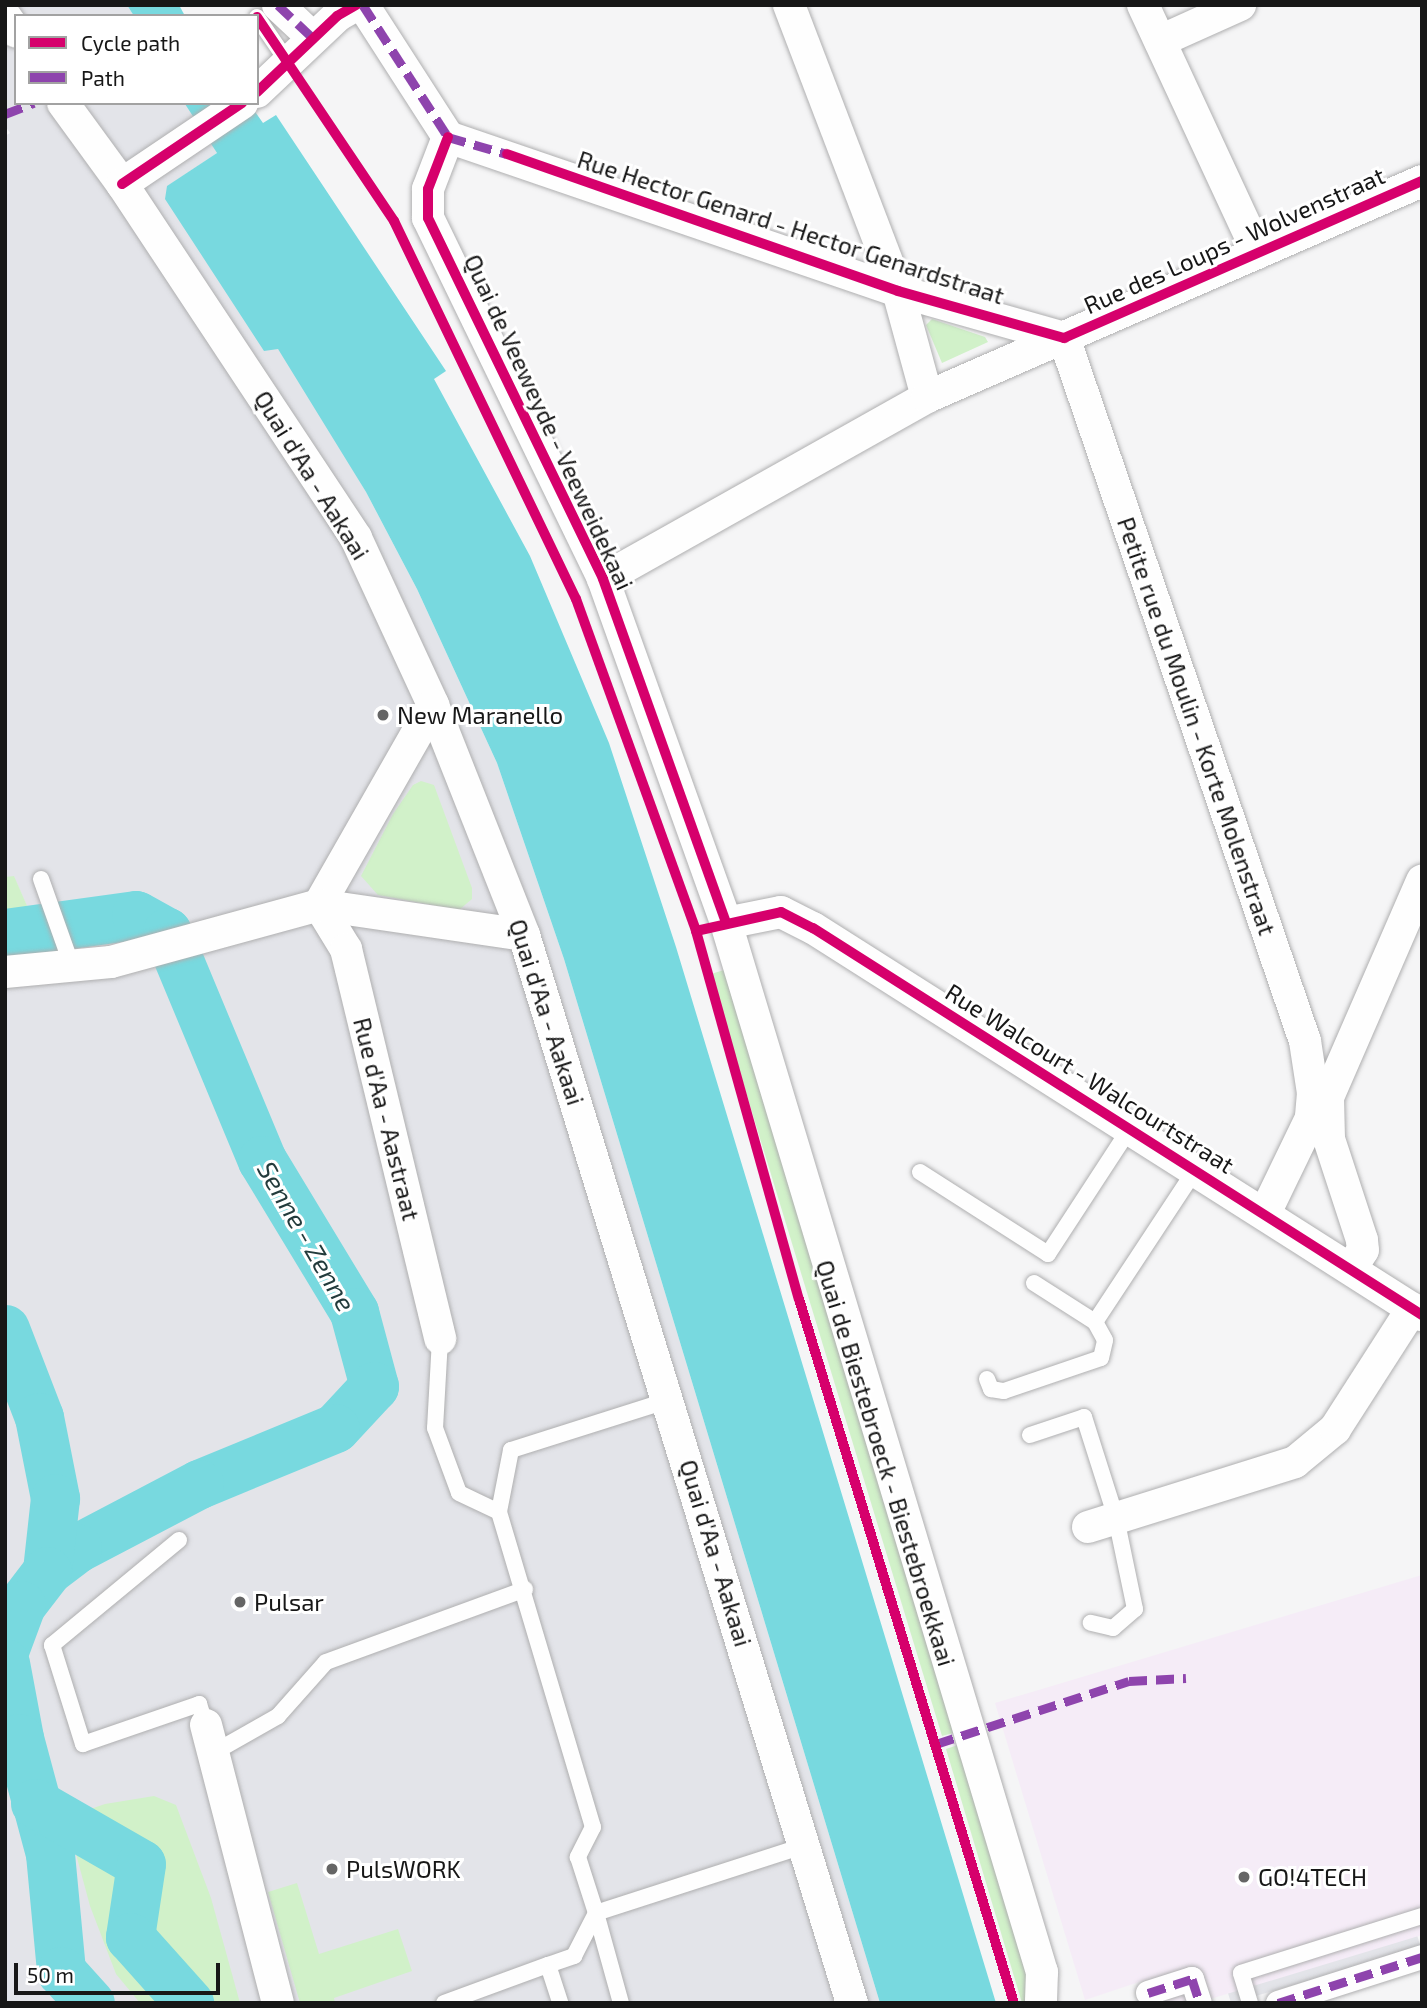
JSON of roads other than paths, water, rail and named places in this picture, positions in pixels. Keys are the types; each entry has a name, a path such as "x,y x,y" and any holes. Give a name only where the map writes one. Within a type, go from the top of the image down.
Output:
{"street":[{"path":"278,5 313,38"},
{"path":"259,90 313,38 356,5"},
{"path":"363,5 448,137"},
{"path":"789,5 898,291 927,397"},
{"path":"1143,5 1258,253"},
{"path":"1160,41 1240,5"},
{"name":"Quai d'Aa - Aakaai","path":"64,105 122,184 356,538 433,705 524,935 852,2003"},
{"path":"122,184 239,105"},
{"name":"Rue Hector Genard - Hector Genardstraat","path":"448,137 898,291 1064,338"},
{"name":"Quai de Veeweyde - Veeweidekaai","path":"448,137 428,188 428,218 603,579 726,923"},
{"name":"Rue des Loups - Wolvenstraat","path":"603,579 927,397 1422,181"},
{"name":"Petite rue du Moulin - Korte Molenstraat","path":"1064,338 1305,1041 1319,1117 1329,1139 1362,1240 1363,1250 1351,1269"},
{"path":"319,905 433,705"},
{"path":"1265,1213 1319,1117 1346,1048 1422,880"},
{"path":"5,972 68,955 111,962 319,905 524,935"},
{"name":"Rue d'Aa - Aastraat","path":"319,905 346,949 440,1339"},
{"name":"Rue Walcourt - Walcourtstraat","path":"726,923 781,912 813,928 1417,1312"},
{"name":"Quai de Biestebroeck - Biestebroekkaai","path":"726,923 1042,1972 1041,2003"},
{"path":"1305,1041 1346,1048"},
{"path":"1102,1522 1294,1462 1335,1429 1417,1312"},
{"path":"210,1739 278,2003"},
{"path":"1278,2003 1422,1957"},
{"path":"1148,1993 1192,1979 1200,2003"}],"lane":[{"path":"259,19 287,61"},
{"path":"41,879 68,955"},
{"path":"920,1172 1048,1254 1130,1128"},
{"path":"1095,1322 1196,1170"},
{"path":"988,1379 991,1389 1004,1391 1101,1358 1105,1340 1095,1322 1034,1283"},
{"path":"440,1339 435,1428 459,1493 499,1512"},
{"path":"621,2003 578,1857 593,1827 525,1589 499,1512 511,1450 669,1400"},
{"path":"1030,1435 1084,1417 1102,1522 1135,1609 1112,1628 1091,1623"},
{"path":"179,1540 52,1646 83,1744 199,1704 210,1739 278,1716 326,1661 525,1589"},
{"path":"444,2003 575,1956 596,1913 804,1846"},
{"path":"1250,2003 1241,1973 1422,1916"},
{"path":"548,1965 560,2003"}],"water":[{"path":"127,5 179,5 184,14 133,14"},
{"path":"186,105 250,105 263,123 276,115 446,371 434,379 530,556 609,743 676,947 996,2003 880,2003 564,959 497,763 417,589 366,492 278,349 264,351 165,199 167,186 217,153"}],"waterway":[{"name":"Senne - Zenne","path":"5,933 136,915 167,932 262,1160 354,1312 374,1386 335,1428 199,1484 77,1548 47,1571"},
{"name":"Senne - Zenne","path":"5,1329 39,1417 55,1498 47,1571 21,1605 5,1648"},
{"name":"Senne - Zenne","path":"5,1663 19,1738 50,1854 61,1971 90,2003"},
{"path":"35,1803 141,1864 130,1937 189,2003"}],"place":[{"name":"New Maranello","path":"383,715"},
{"name":"Pulsar","path":"240,1602"},
{"name":"PulsWORK","path":"332,1869"},
{"name":"GO!4TECH","path":"1244,1877"}]}
